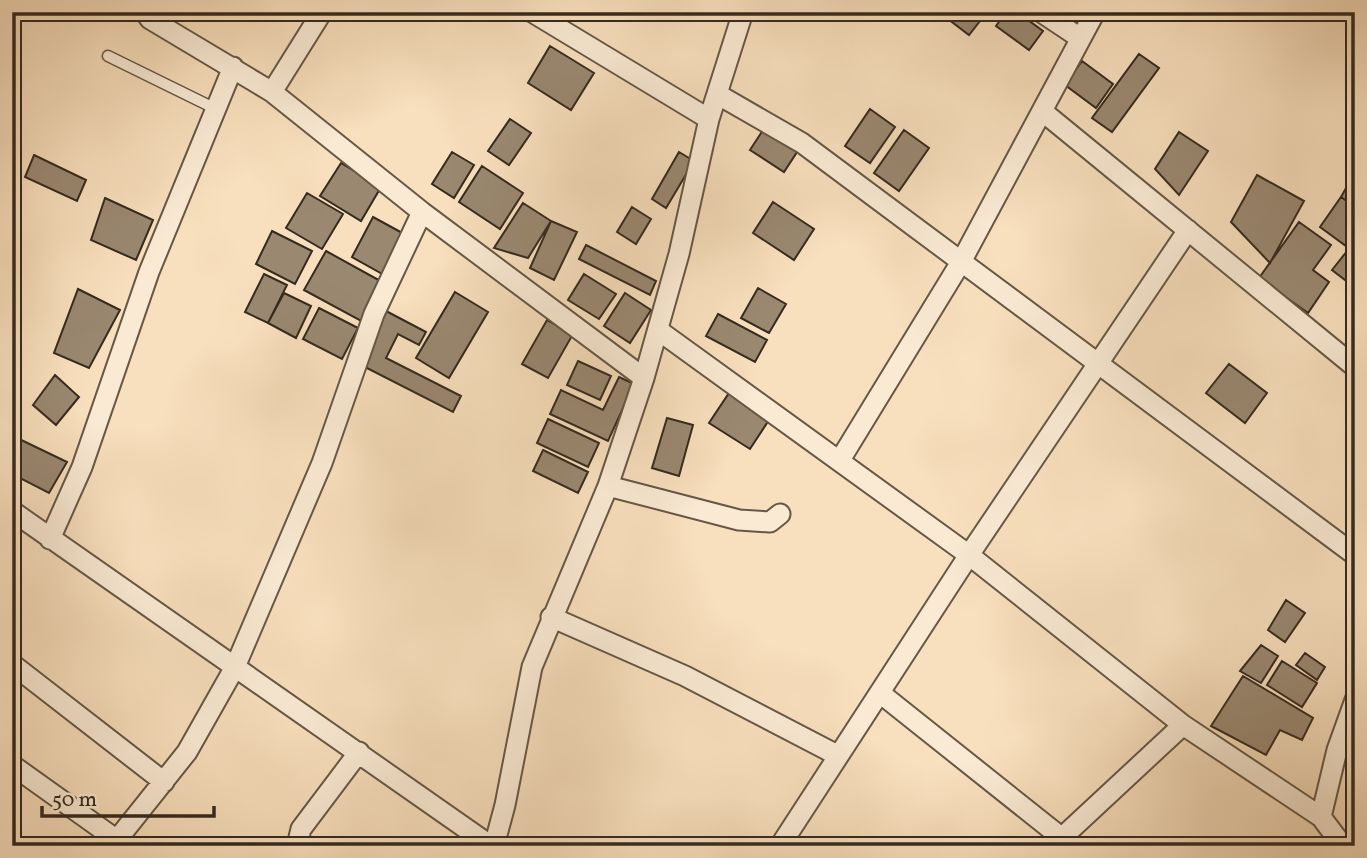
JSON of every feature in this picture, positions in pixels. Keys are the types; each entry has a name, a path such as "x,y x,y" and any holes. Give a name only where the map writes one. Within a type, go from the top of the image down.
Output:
{"street":[{"path":"145,12 150,19 272,92 422,212 644,378"},
{"path":"272,92 322,12"},
{"path":"532,12 709,119"},
{"path":"12,511 492,846 505,806 532,667 608,486 644,378 698,179 709,119 743,12"},
{"path":"1041,12 1080,38"},
{"path":"840,460 961,262 1096,12"},
{"path":"50,538 82,467 149,272 233,67"},
{"path":"716,94 802,143 1355,555"},
{"path":"1042,111 1355,367"},
{"path":"12,765 115,843 187,752 236,667 322,463 374,314 422,212"},
{"path":"780,846 969,555 1188,230"},
{"path":"658,330 969,555 1183,725 1321,817 1343,846"},
{"path":"608,486 739,520 769,522 780,514"},
{"path":"551,617 676,672 837,755"},
{"path":"12,664 164,782"},
{"path":"880,693 1058,842 1183,725"},
{"path":"1321,817 1337,750 1355,700"},
{"path":"297,846 301,829 359,752"}],"lane":[{"path":"108,56 216,109"}],"building":[{"path":"953,12 987,12 969,35 948,19"},
{"path":"1006,12 1017,12 1043,31 1029,50 996,26"},
{"path":"550,46 594,73 571,110 528,83"},
{"path":"1139,54 1159,68 1112,132 1092,118"},
{"path":"1082,61 1113,84 1096,108 1065,85"},
{"path":"870,109 895,127 870,163 845,146"},
{"path":"510,119 531,133 509,165 488,151"},
{"path":"765,127 799,149 784,172 750,150"},
{"path":"904,130 929,148 899,191 874,173"},
{"path":"1179,132 1208,151 1179,195 1155,169"},
{"path":"452,152 474,165 454,198 432,184"},
{"path":"679,152 694,161 666,208 652,199"},
{"path":"34,155 86,180 77,201 25,177"},
{"path":"341,163 381,187 361,221 320,196"},
{"path":"482,166 523,193 500,229 459,202"},
{"path":"1355,172 1355,207 1341,197"},
{"path":"1257,175 1304,201 1270,263 1231,222"},
{"path":"307,193 343,214 322,249 286,228"},
{"path":"1341,197 1355,207 1355,234 1346,246 1320,227"},
{"path":"105,198 153,220 136,260 91,240"},
{"path":"773,202 814,229 794,260 753,233"},
{"path":"523,203 551,221 528,258 494,248"},
{"path":"632,207 651,219 636,244 617,232"},
{"path":"373,217 406,235 384,275 352,257"},
{"path":"551,221 577,232 554,280 530,268"},
{"path":"1299,222 1331,245 1313,270 1329,282 1308,313 1259,278"},
{"path":"272,231 312,251 295,284 256,264"},
{"path":"1355,241 1355,286 1354,287 1332,270"},
{"path":"586,245 656,281 650,295 579,259"},
{"path":"326,251 384,283 363,322 304,290"},
{"path":"264,274 287,285 268,323 245,312"},
{"path":"584,274 616,294 599,319 568,300"},
{"path":"758,288 786,304 769,333 741,318"},
{"path":"78,289 120,310 89,368 54,353"},
{"path":"455,292 488,312 449,378 416,358"},
{"path":"284,293 311,306 296,338 268,323"},
{"path":"625,293 651,310 630,343 604,326"},
{"path":"319,308 358,328 342,359 303,339"},
{"path":"386,311 426,332 419,345 398,334 386,358 461,396 453,412 359,364"},
{"path":"718,314 767,340 755,362 706,336"},
{"path":"547,320 573,334 548,378 522,364"},
{"path":"578,361 611,376 600,400 567,385"},
{"path":"1229,364 1267,393 1245,423 1206,393"},
{"path":"55,375 79,397 56,425 33,405"},
{"path":"619,377 634,384 608,441 550,414 561,390 603,410"},
{"path":"729,393 769,420 750,449 709,423"},
{"path":"667,418 693,425 679,476 652,468"},
{"path":"548,419 599,443 588,467 537,443"},
{"path":"15,437 67,462 49,493 12,474"},
{"path":"543,450 588,472 578,493 533,471"},
{"path":"1286,600 1305,613 1285,642 1268,630"},
{"path":"1261,645 1278,656 1261,683 1240,671"},
{"path":"1305,653 1325,667 1317,680 1296,665"},
{"path":"1282,661 1317,683 1302,707 1267,685"},
{"path":"1243,676 1313,718 1302,740 1280,730 1266,755 1211,726"}]}
